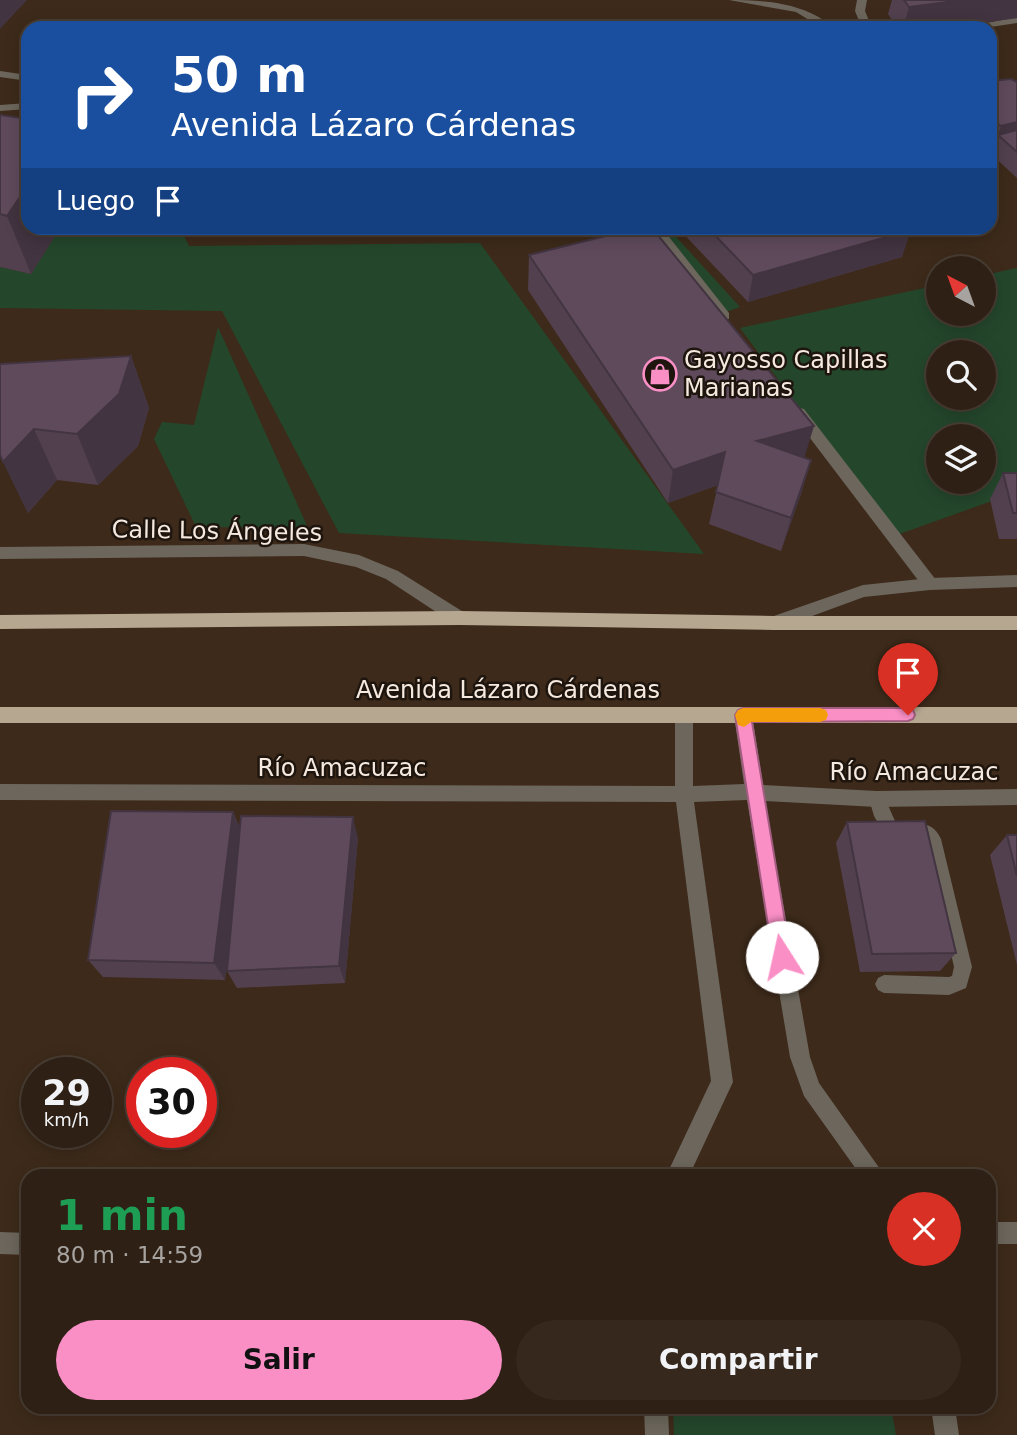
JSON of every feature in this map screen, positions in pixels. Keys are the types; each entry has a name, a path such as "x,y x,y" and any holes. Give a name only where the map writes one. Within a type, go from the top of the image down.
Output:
{"highway":[{"path":"0,622 459,618 774,623 1017,622"},
{"name":"Avenida Lázaro Cárdenas","path":"0,715 1017,715"}],"street":[{"path":"862,0 860,12 864,21"},
{"path":"0,74 21,77"},
{"path":"0,108 21,106"},
{"path":"661,235 732,327"},
{"path":"791,404 930,584"},
{"name":"Calle Los Ángeles","path":"0,553 304,550 359,561 392,575 459,618"},
{"path":"774,623 863,591 930,584 1017,581"},
{"path":"680,1169 722,1082 684,794 684,714"},
{"path":"743,715 800,1057 811,1088 869,1169"},
{"name":"Río Amacuzac","path":"0,792 754,792 877,799 1017,797"},
{"path":"996,1233 1017,1233"},
{"path":"0,1243 21,1244"},
{"path":"656,1414 657,1435"},
{"path":"944,1414 947,1435"}],"lane":[{"path":"734,0 799,10 817,21"},
{"path":"997,23 1017,20"},
{"path":"877,799 883,822 891,829 919,829 933,839 963,967 960,982 949,986 884,984"}],"green space":[{"path":"56,235 184,235 189,246 480,243 704,554 339,533 222,311 0,308 0,267 31,274"},
{"path":"631,235 674,235 740,307 706,319"},
{"path":"1017,268 1017,492 894,536 740,328 926,288 926,326 996,326 996,272"},
{"path":"218,327 308,528 196,527 154,439 162,422 194,425"},
{"path":"673,1414 892,1414 896,1435 674,1435"}],"building":[{"path":"904,0 963,0 909,7"},
{"path":"1011,79 1017,82 1017,122 1001,126 997,123 997,80"},
{"path":"0,115 21,118 21,195 7,216 0,214"},
{"path":"1017,130 1017,152 998,135"},
{"name":"Gayosso Capillas Marianas","path":"610,235 658,235 814,426 757,441 811,460 791,518 716,492 725,452 673,470 529,255"},
{"path":"715,235 893,235 753,275"},
{"path":"131,356 119,394 77,434 34,429 3,462 0,455 0,364"},
{"path":"1003,473 1017,473 1017,513 1013,513"},
{"path":"111,811 233,812 214,963 88,960"},
{"path":"241,816 353,817 339,966 227,971"},
{"path":"925,821 956,953 872,954 847,822"},
{"path":"1007,835 1017,835 1017,876"}],"slow traffic":[{"path":"744,720 743,715 820,715"}],"place":[{"name":"Gayosso Capillas Marianas","path":"660,374"}],"route":[{"path":"782,957 743,715 908,715"}]}
